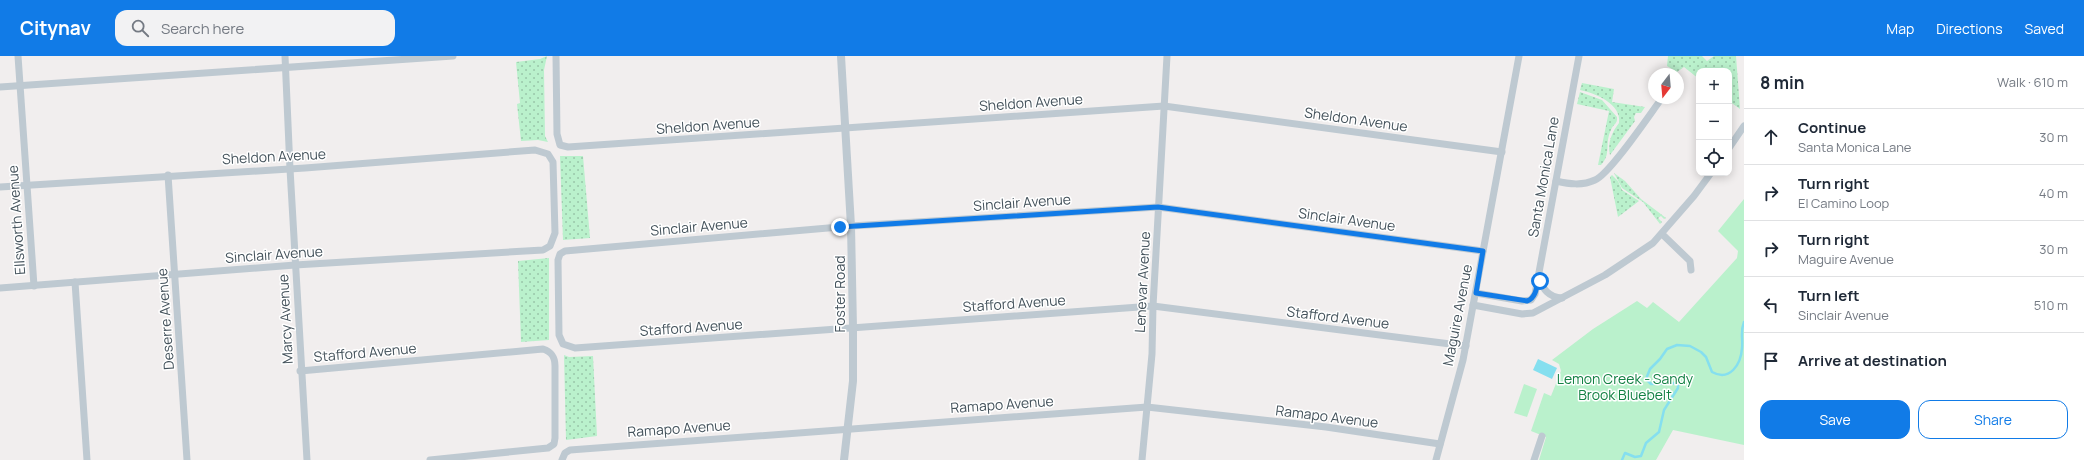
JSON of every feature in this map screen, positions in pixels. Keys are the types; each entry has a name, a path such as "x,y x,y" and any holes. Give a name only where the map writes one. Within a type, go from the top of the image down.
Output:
{"street":[{"name":"Ellsworth Avenue","path":"18,56 34,286"},
{"name":"Marcy Avenue","path":"285,56 300,371 307,460"},
{"path":"0,87 453,56"},
{"name":"Sheldon Avenue","path":"556,56 557,134 560,145 568,147 1164,106 1502,152"},
{"name":"Foster Road","path":"841,56 852,226 853,328 853,381 844,460"},
{"name":"Lenevar Avenue","path":"1142,460 1152,354 1153,306 1167,56"},
{"name":"Maguire Avenue","path":"1436,460 1466,346 1519,56"},
{"name":"Santa Monica Lane","path":"1476,293 1522,301 1530,300 1535,294 1579,56"},
{"path":"1556,181 1574,185 1597,180 1612,165 1658,104"},
{"path":"1732,144 1744,126"},
{"name":"Sheldon Avenue","path":"0,187 168,175 290,169 535,150 548,154 553,162 555,233 550,246"},
{"name":"Deserre Avenue","path":"168,175 187,460"},
{"path":"1473,305 1522,314 1533,313 1605,275 1653,242 1662,234 1709,176"},
{"name":"Sinclair Avenue","path":"563,344 559,335 558,260 562,252 852,226 1158,207 1483,251"},
{"path":"1662,234 1690,261 1691,270"},
{"name":"Sinclair Avenue","path":"0,288 295,265 543,250 550,246"},
{"path":"1539,275 1541,286 1548,294 1562,298"},
{"path":"75,282 87,460"},
{"name":"Stafford Avenue","path":"563,344 575,348 1153,306 1466,346"},
{"name":"Stafford Avenue","path":"300,371 543,349 551,353 555,360 556,438 554,444 548,448 430,460"},
{"name":"Ramapo Avenue","path":"564,456 570,450 848,428 1147,407 1326,427 1440,444"},
{"path":"1534,460 1542,436"}],"green space":[{"path":"547,56 544,70 545,136 548,142 538,140 521,141 517,104 520,103 516,62 540,59"},
{"path":"1668,56 1702,56 1707,61 1714,56 1736,56 1740,109 1732,103 1732,68 1696,68 1696,77 1684,67 1670,68 1667,66"},
{"path":"1582,83 1614,89 1612,102 1645,107 1641,113 1636,113 1634,117 1635,121 1610,155 1609,146 1612,134 1619,123 1619,116 1612,105 1606,100 1580,90"},
{"path":"1580,92 1602,100 1617,117 1617,121 1609,135 1606,156 1601,165 1598,165 1609,111 1577,104"},
{"path":"560,156 583,156 590,238 563,240"},
{"path":"1614,173 1625,181 1641,199 1666,218 1664,219 1661,216 1658,218 1662,222 1660,224 1643,202 1622,188"},
{"path":"1612,175 1618,181 1622,190 1639,201 1618,217 1610,177"},
{"name":"Lemon Creek - Sandy Brook Bluebelt","path":"1744,199 1744,445 1673,430 1656,460 1539,460 1546,437 1531,431 1544,393 1551,396 1561,371 1559,364 1552,360 1593,329 1637,301 1647,308 1653,302 1679,322 1737,258 1738,251 1718,231"},
{"path":"549,258 549,340 521,342 518,261"},
{"path":"564,355 569,357 593,356 597,436 566,440"},
{"path":"1524,384 1537,389 1527,417 1514,413"}],"water":[{"path":"1538,359 1557,368 1552,379 1533,370"}],"waterway":[{"path":"1622,460 1625,453 1635,457 1641,456 1646,443 1659,432 1664,410 1678,388 1678,385 1675,383 1651,384 1646,379 1650,369 1667,349 1677,345 1690,346 1701,352 1706,357 1712,372 1724,375 1733,370 1739,360 1741,354 1742,329 1744,322"}],"route":[{"path":"840,227 1158,207 1483,251 1476,293 1486,295 1522,301 1531,300 1535,294 1539,275 1540,281"}]}
